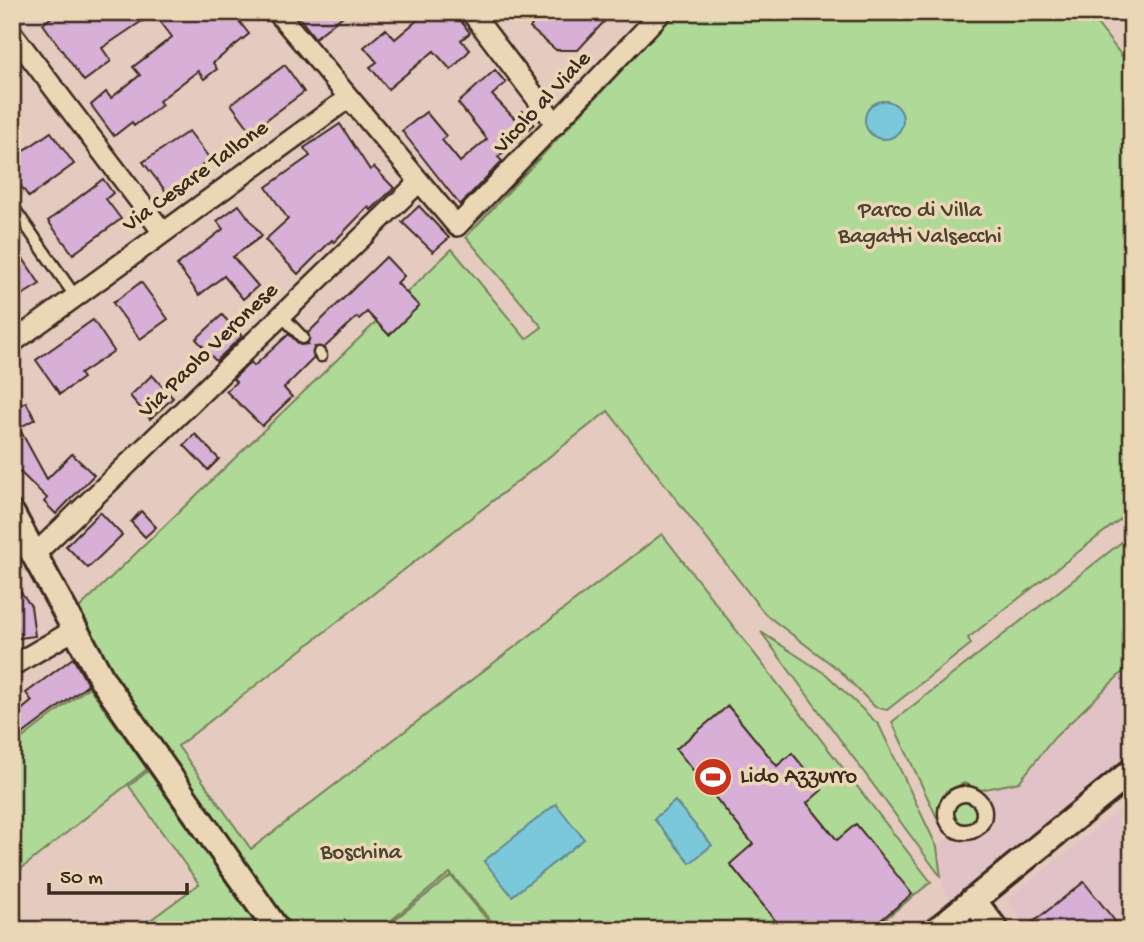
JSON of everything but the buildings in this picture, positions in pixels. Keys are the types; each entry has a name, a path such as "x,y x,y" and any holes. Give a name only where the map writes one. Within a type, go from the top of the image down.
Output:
{"street":[{"path":"276,12 418,183"},
{"path":"471,12 556,124"},
{"name":"Vicolo al Viale","path":"418,183 457,226 662,12"},
{"path":"12,33 162,231"},
{"name":"Via Cesare Tallone","path":"12,343 162,231 347,99"},
{"name":"Via Paolo Veronese","path":"34,555 418,183"},
{"path":"12,514 103,681 277,930"},
{"path":"12,666 74,630"},
{"path":"937,930 1132,771"},
{"path":"973,900 996,930"}],"lane":[{"path":"13,207 75,296"},
{"path":"281,315 303,338"}],"shaded area":[{"path":"1132,664 1132,753 951,900 943,886 937,847 940,843 956,837 974,836 983,830 990,812 982,792 1020,782 1055,738"},
{"path":"1132,800 1132,930 1122,930 1084,882 1027,927 1010,905 1009,898"}],"green space":[{"path":"676,12 1088,12 1132,69 1132,510 968,638 971,644 887,710 875,707 839,670 765,614 608,411 178,746 251,849 662,534 931,882 871,930 499,930 450,873 379,930 291,930 107,673 76,611 452,249 526,339 542,327 466,237"},
{"path":"1132,534 1132,663 1054,738 1019,782 981,790 964,783 946,791 938,808 942,823 939,822 892,722"},
{"path":"761,632 827,675 879,725 937,847 941,877"},
{"path":"89,687 147,769 12,876 12,746"},
{"path":"148,771 260,930 137,930 199,884 129,786"},
{"path":"965,801 974,804 977,813 974,822 965,825 956,822 953,813 956,804"},
{"path":"451,876 496,930 381,930"}],"water":[{"path":"884,101 898,106 903,120 898,134 884,139 870,134 865,120 870,106"},
{"path":"675,801 712,845 690,863 654,819"},
{"path":"556,804 584,839 512,896 484,861"}],"place":[{"name":"Lido Azzurro","path":"713,777"}],"park label":[{"name":"Parco di Villa Bagatti Valsecchi","path":"920,224"},
{"name":"Boschina","path":"361,853"}]}
